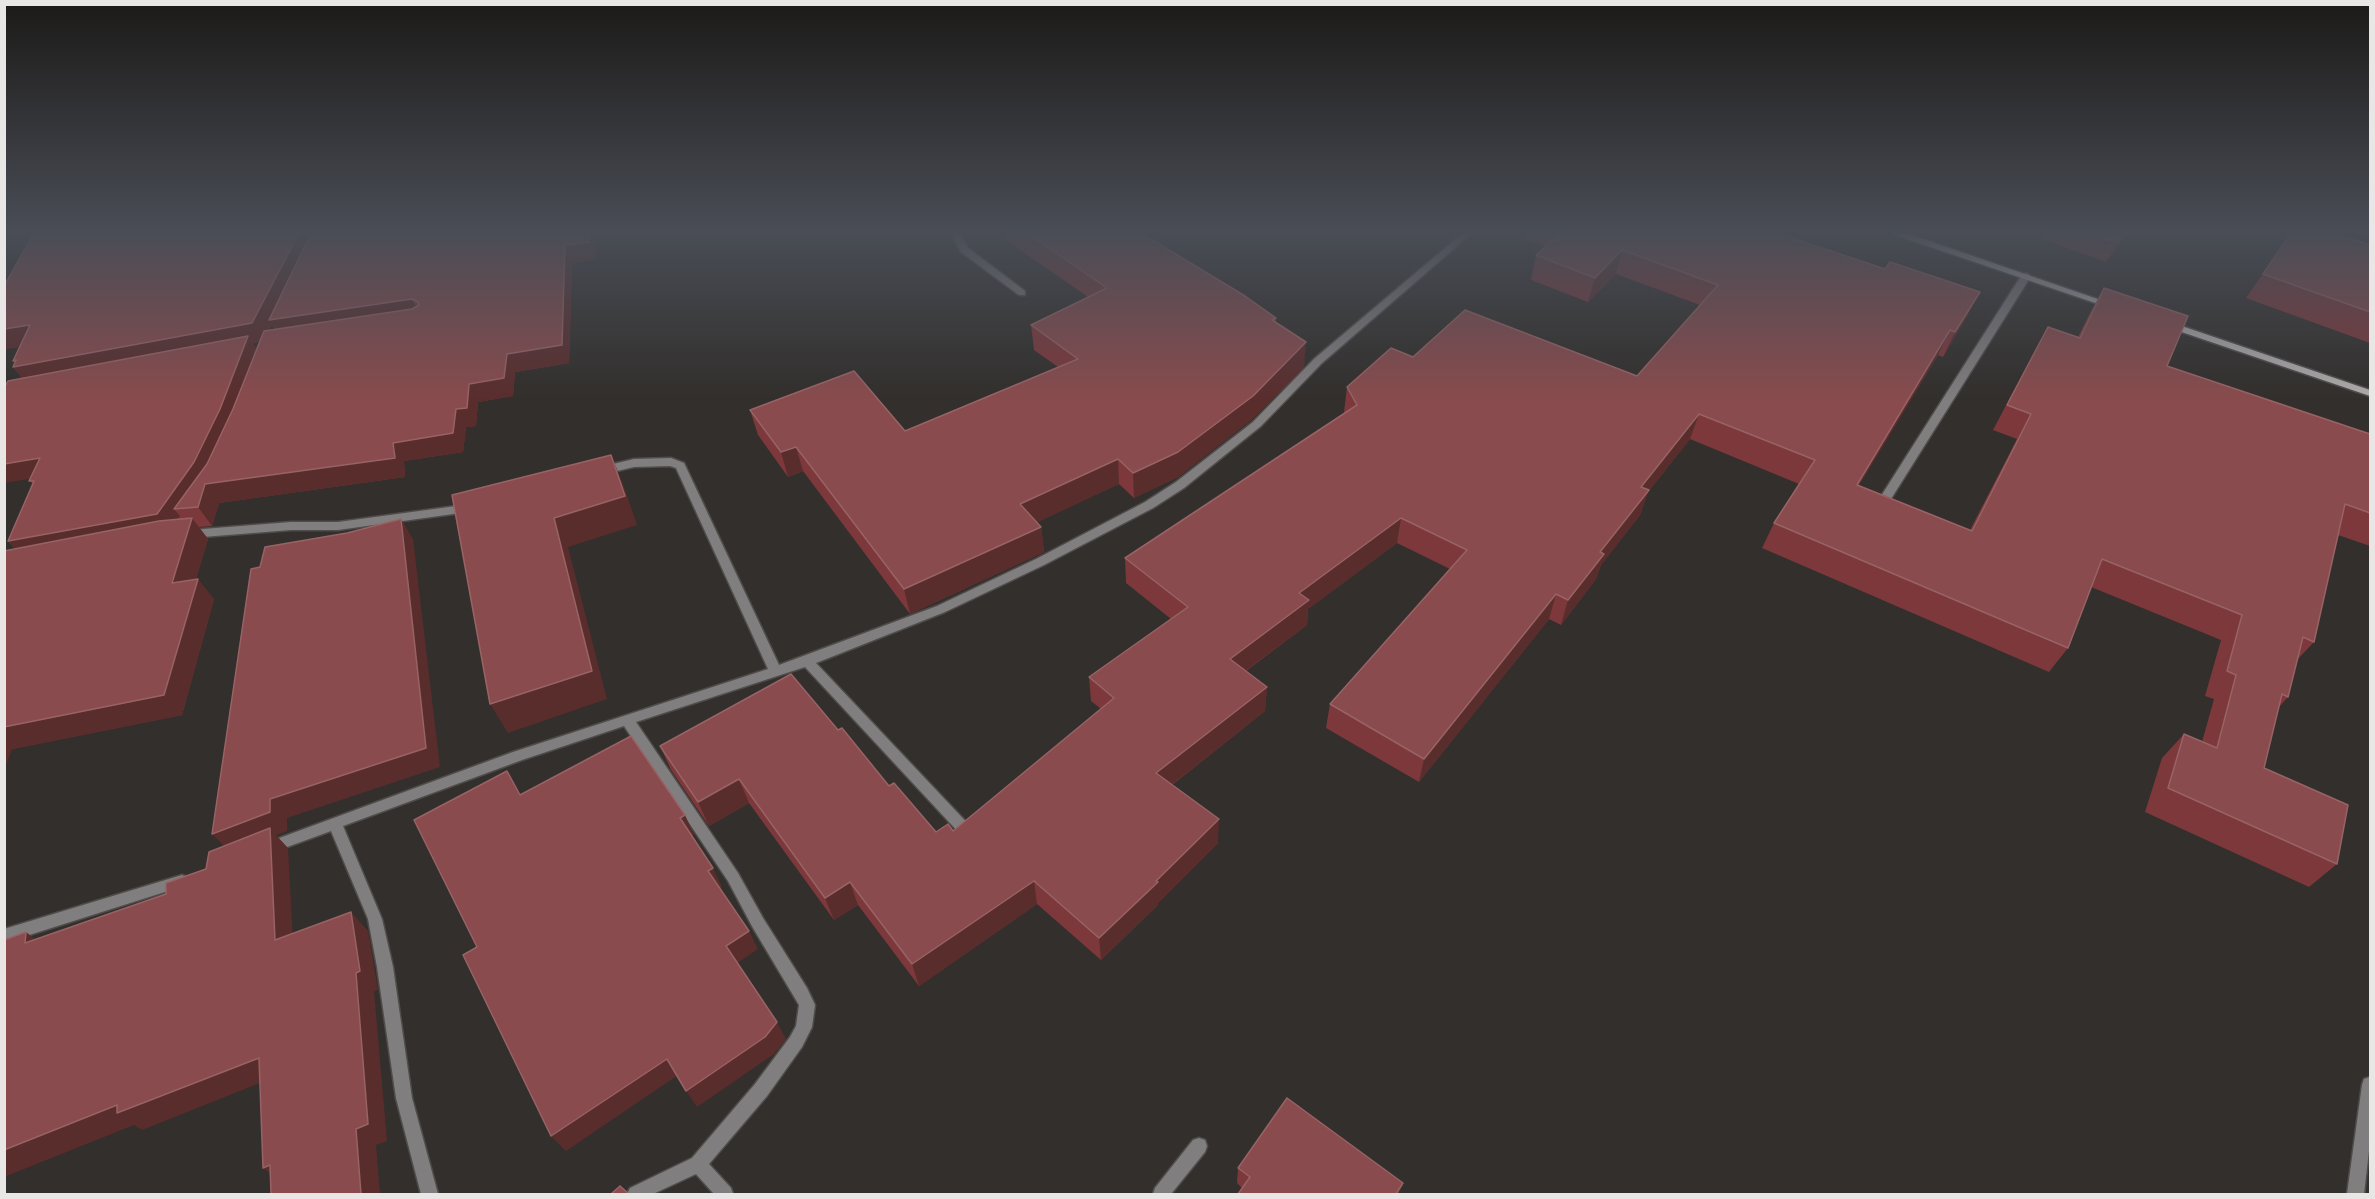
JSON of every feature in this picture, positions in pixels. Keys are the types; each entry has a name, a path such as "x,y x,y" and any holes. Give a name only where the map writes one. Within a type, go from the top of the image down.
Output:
{"street":[{"path":"1017,289 1022,293"},
{"path":"257,852 518,756 807,661 941,609 1040,562 1149,505 1180,485 1257,424 1313,358 1399,289"},
{"path":"1880,507 2018,289"},
{"path":"2065,289 2125,309"},
{"path":"2157,321 2370,393"},
{"path":"593,473 634,463 671,462 680,465 775,671"},
{"path":"182,526 175,535 291,526 338,526 488,505"},
{"path":"807,661 967,832"},
{"path":"627,720 733,877 807,1005 804,1027 796,1042 761,1090 698,1164 636,1194"},
{"path":"335,823 375,919 385,967 404,1098 429,1194"},
{"path":"4,936 194,877"},
{"path":"2355,1194 2370,1085"},
{"path":"1161,1194 1199,1146"},
{"path":"698,1164 725,1194"}],"building":[{"path":"4,289 270,289 252,323 13,367 16,360 13,361 30,325 4,329"},
{"path":"284,289 564,289 562,345 507,354 504,378 469,384 467,408 456,409 453,433 393,443 395,458 205,484 198,507 174,509 207,464 233,409 264,331 412,309 419,305 412,299 269,320"},
{"path":"1105,289 1233,289 1276,318 1272,320 1306,342 1253,396 1178,452 1133,473 1118,459 1020,504 1041,527 904,589 796,447 781,452 750,410 854,371 905,431 1078,359 1031,325"},
{"path":"1714,289 1971,289 1980,292 1955,332 1950,330 1857,485 1972,531 2031,414 2007,405 2048,327 2080,338 2104,289 2188,316 2167,366 2370,434 2370,513 2345,504 2314,642 2303,637 2288,697 2282,694 2264,768 2348,805 2337,864 2168,788 2184,734 2217,748 2236,675 2227,671 2242,615 2102,559 2068,648 1774,523 1815,460 1699,414 1641,487 1649,490 1600,552 1604,554 1568,600 1556,594 1424,759 1330,704 1467,550 1401,518 1299,593 1309,600 1230,659 1267,687 1156,773 1219,819 1099,938 1034,881 912,964 850,882 825,898 739,779 698,802 660,746 791,674 838,730 842,728 889,786 894,783 936,832 948,824 953,831 1114,698 1089,677 1188,607 1125,558 1357,405 1347,387 1391,348 1413,357 1465,310 1637,376"},
{"path":"2305,289 2370,289 2370,312"},
{"path":"248,336 220,409 194,462 157,514 8,541 34,481 29,481 40,458 4,464 4,388 8,381"},
{"path":"611,455 625,496 554,518 592,671 490,704 452,495"},
{"path":"192,518 172,583 198,579 164,695 4,727 4,551 159,521"},
{"path":"401,519 426,748 270,799 270,812 212,834 251,569 260,567 265,547 347,533"},
{"path":"631,736 685,815 680,818 713,868 708,871 749,931 726,946 777,1022 765,1037 686,1091 667,1059 551,1136 463,955 477,947 414,820 507,771 520,795"},
{"path":"270,828 275,940 351,912 360,971 356,973 368,1124 356,1129 361,1194 271,1194 270,1165 263,1168 259,1058 117,1113 117,1105 4,1150 4,940 26,932 25,943 166,894 166,883 206,869 209,852"},
{"path":"1287,1098 1403,1183 1396,1194 1238,1194 1250,1177 1238,1168"},
{"path":"620,1186 629,1194 611,1194"}]}
